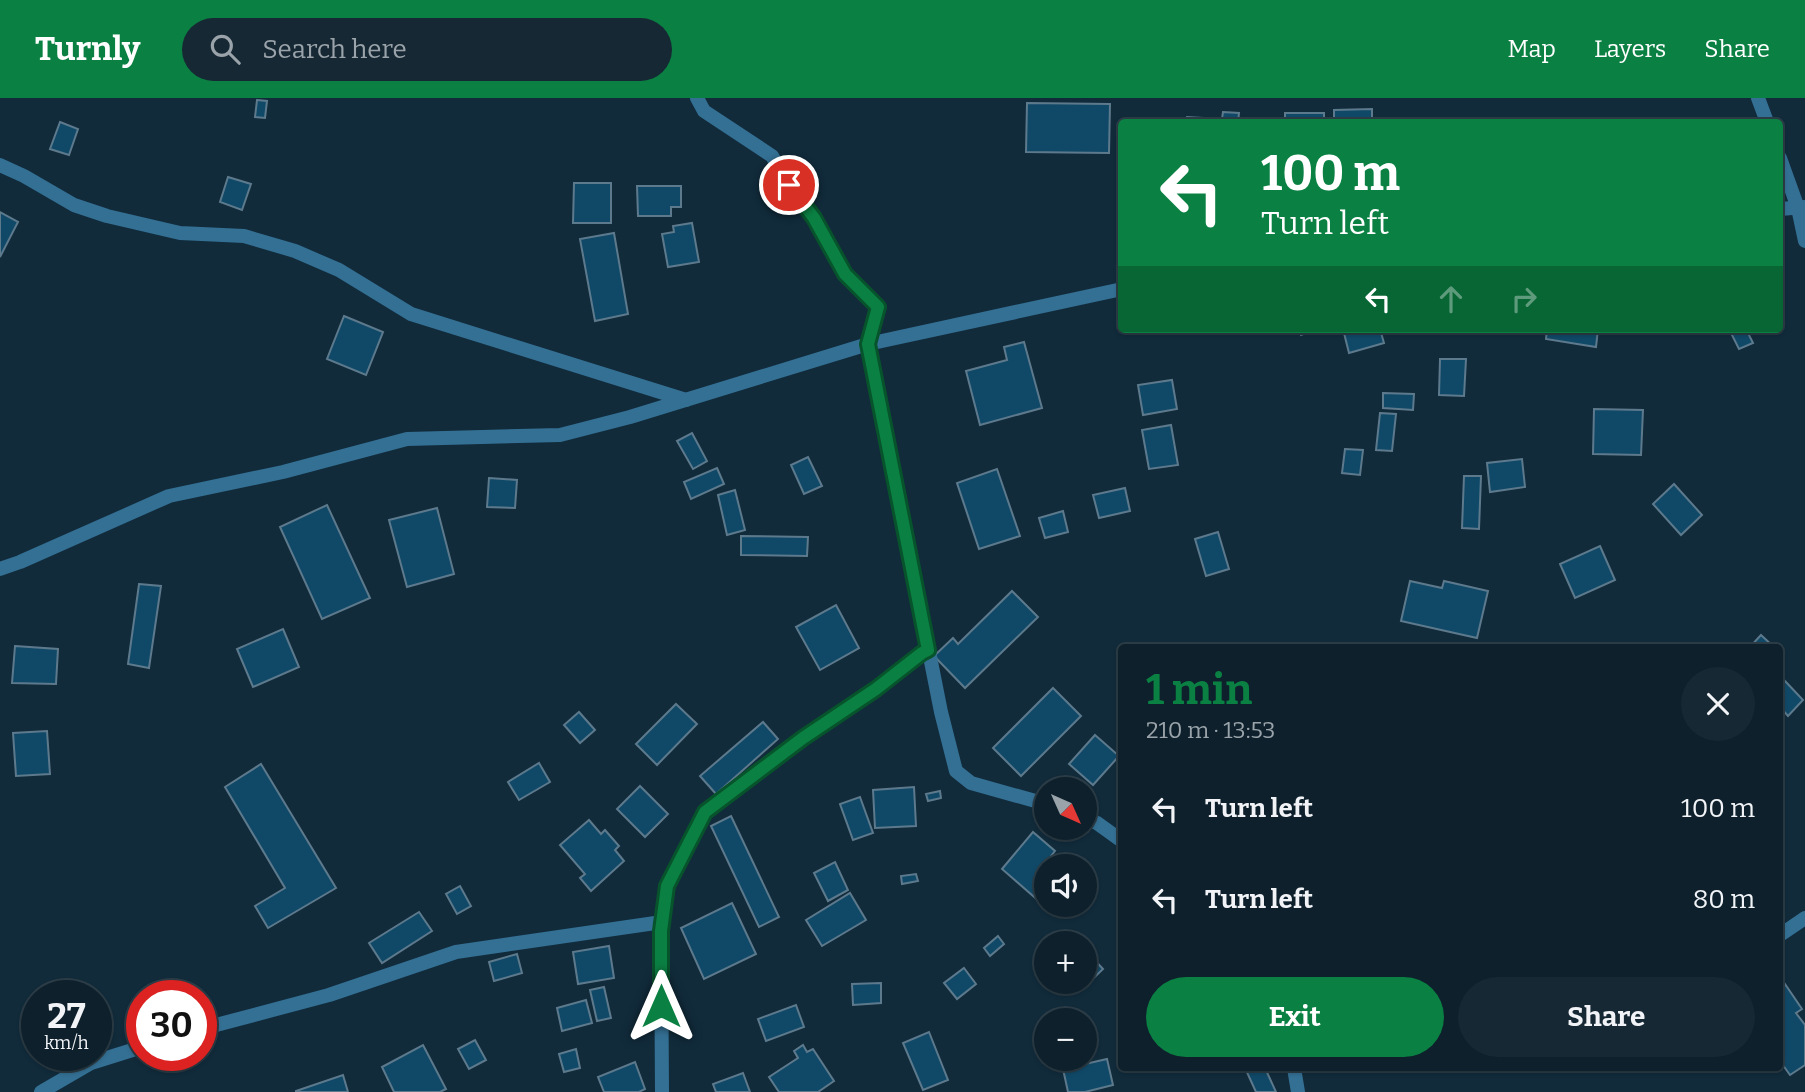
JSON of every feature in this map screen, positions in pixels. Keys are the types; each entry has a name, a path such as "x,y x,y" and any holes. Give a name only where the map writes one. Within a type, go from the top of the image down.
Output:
{"street":[{"path":"697,98 704,111 772,156 789,185 814,218 845,274 878,307 868,344 928,650 956,771 971,783 1034,801"},
{"path":"1758,98 1766,119"},
{"path":"0,165 74,205 107,216 180,233 244,236 295,251 339,270 411,314 686,400"},
{"path":"1783,165 1802,208 1805,241"},
{"path":"1783,209 1802,208"},
{"path":"0,569 169,496 283,472 407,439 560,435 630,417 868,344 1118,290"},
{"path":"662,1092 662,922 667,886 705,812 803,738 928,650"},
{"path":"1097,823 1118,838"},
{"path":"1783,933 1805,918"},
{"path":"217,1025 329,995 456,952 662,922"},
{"path":"41,1092 92,1063 126,1051"},
{"path":"1294,1071 1298,1092"}],"building":[{"path":"257,100 267,101 265,118 255,117"},
{"path":"1027,103 1110,104 1109,153 1026,152"},
{"path":"1372,109 1372,119 1334,119 1334,110"},
{"path":"1223,112 1239,113 1238,119 1222,119"},
{"path":"1285,113 1324,113 1324,119 1285,119"},
{"path":"1187,117 1222,119 1187,119"},
{"path":"60,122 78,129 69,155 50,149"},
{"path":"228,177 251,184 242,210 220,202"},
{"path":"574,183 611,183 611,223 573,223"},
{"path":"637,186 681,186 681,207 671,207 671,216 638,216"},
{"path":"0,212 18,222 0,257"},
{"path":"692,223 699,262 668,267 662,234 674,232 673,226"},
{"path":"614,233 628,314 595,321 580,239"},
{"path":"344,316 383,332 366,375 327,359"},
{"path":"1344,333 1381,333 1384,343 1349,353"},
{"path":"1547,333 1598,333 1596,347 1546,339"},
{"path":"1731,333 1748,333 1753,343 1739,349"},
{"path":"1024,342 1042,408 980,425 966,371 1007,360 1004,347"},
{"path":"1440,359 1466,359 1464,396 1439,395"},
{"path":"1172,380 1177,409 1143,415 1138,385"},
{"path":"1383,393 1414,394 1413,410 1383,408"},
{"path":"1594,409 1643,410 1641,455 1593,454"},
{"path":"1380,413 1396,414 1392,451 1376,450"},
{"path":"1171,425 1178,465 1149,469 1142,430"},
{"path":"692,433 707,461 693,469 677,441"},
{"path":"1345,449 1363,450 1360,475 1342,473"},
{"path":"808,457 822,486 804,494 791,465"},
{"path":"1522,459 1525,487 1490,492 1487,463"},
{"path":"717,468 724,484 691,499 684,482"},
{"path":"997,469 1020,536 979,549 957,483"},
{"path":"1464,476 1481,476 1479,529 1462,528"},
{"path":"489,478 517,480 515,508 487,507"},
{"path":"1674,484 1702,515 1681,535 1653,504"},
{"path":"1125,488 1130,511 1099,518 1093,495"},
{"path":"735,490 745,530 727,535 718,495"},
{"path":"327,505 370,598 322,619 280,527"},
{"path":"437,508 454,574 407,587 389,520"},
{"path":"1063,511 1068,532 1045,538 1039,518"},
{"path":"1218,532 1229,569 1206,576 1195,539"},
{"path":"741,536 808,537 807,556 741,555"},
{"path":"1600,546 1615,580 1575,598 1560,564"},
{"path":"1410,581 1442,588 1444,581 1488,591 1477,638 1401,621"},
{"path":"139,584 161,586 149,668 128,664"},
{"path":"1012,591 1038,617 965,688 934,656 953,638 958,644"},
{"path":"836,605 859,648 820,670 796,627"},
{"path":"283,629 299,667 253,687 237,649"},
{"path":"1761,635 1771,644 1753,644"},
{"path":"15,646 58,649 56,684 12,683"},
{"path":"1785,681 1803,700 1788,716 1783,710"},
{"path":"1053,688 1081,716 1021,776 993,748"},
{"path":"676,704 697,724 657,765 636,744"},
{"path":"579,712 595,730 580,743 564,725"},
{"path":"763,722 778,739 716,794 700,776"},
{"path":"47,731 50,774 16,776 13,733"},
{"path":"1095,735 1118,757 1097,781 1097,777 1084,777 1069,764"},
{"path":"539,763 550,782 519,800 508,782"},
{"path":"261,764 336,888 268,928 255,906 285,888 225,787"},
{"path":"640,786 668,814 645,837 617,809"},
{"path":"914,787 916,826 875,828 873,790"},
{"path":"940,791 941,798 928,801 926,794"},
{"path":"860,797 873,833 853,840 840,804"},
{"path":"731,816 779,917 759,927 711,826"},
{"path":"589,820 601,834 605,830 619,846 615,850 624,861 591,891 580,878 585,874 560,845"},
{"path":"1033,832 1034,840 1042,840 1055,851 1053,854 1034,854 1034,897 1002,869"},
{"path":"835,862 848,890 828,901 814,873"},
{"path":"916,874 918,881 902,884 901,876"},
{"path":"460,886 471,906 457,914 446,894"},
{"path":"850,893 866,920 822,946 806,920"},
{"path":"732,903 756,954 704,979 681,928"},
{"path":"419,912 432,931 382,963 369,943"},
{"path":"998,936 1004,944 990,956 984,948"},
{"path":"609,946 614,978 578,984 573,952"},
{"path":"517,954 522,973 494,981 489,962"},
{"path":"1097,963 1103,969 1097,975"},
{"path":"964,968 976,984 957,999 944,983"},
{"path":"881,983 881,1003 853,1005 852,984"},
{"path":"1785,984 1802,1009 1796,1013 1805,1025 1805,1065 1790,1075 1783,1065"},
{"path":"604,987 611,1018 597,1021 590,990"},
{"path":"586,1000 592,1023 562,1031 557,1008"},
{"path":"796,1005 804,1027 766,1041 758,1019"},
{"path":"929,1032 948,1080 923,1090 903,1043"},
{"path":"475,1040 486,1060 469,1069 458,1049"},
{"path":"423,1045 446,1089 440,1092 394,1092 382,1067"},
{"path":"803,1045 807,1052 813,1049 834,1081 818,1092 779,1092 769,1077 798,1058 794,1051"},
{"path":"576,1049 580,1068 564,1072 559,1054"},
{"path":"1107,1059 1113,1085 1085,1092 1068,1092 1063,1071 1097,1071 1097,1061"},
{"path":"635,1062 645,1089 639,1092 604,1092 598,1077"},
{"path":"1246,1071 1266,1071 1276,1092 1256,1092"},
{"path":"743,1073 750,1092 716,1092 713,1084"},
{"path":"343,1075 348,1092 296,1092 296,1091"}],"route":[{"path":"661,1006 661,931 667,886 705,812 803,738 928,650 868,344 878,307 845,274 814,218 789,185"}]}
